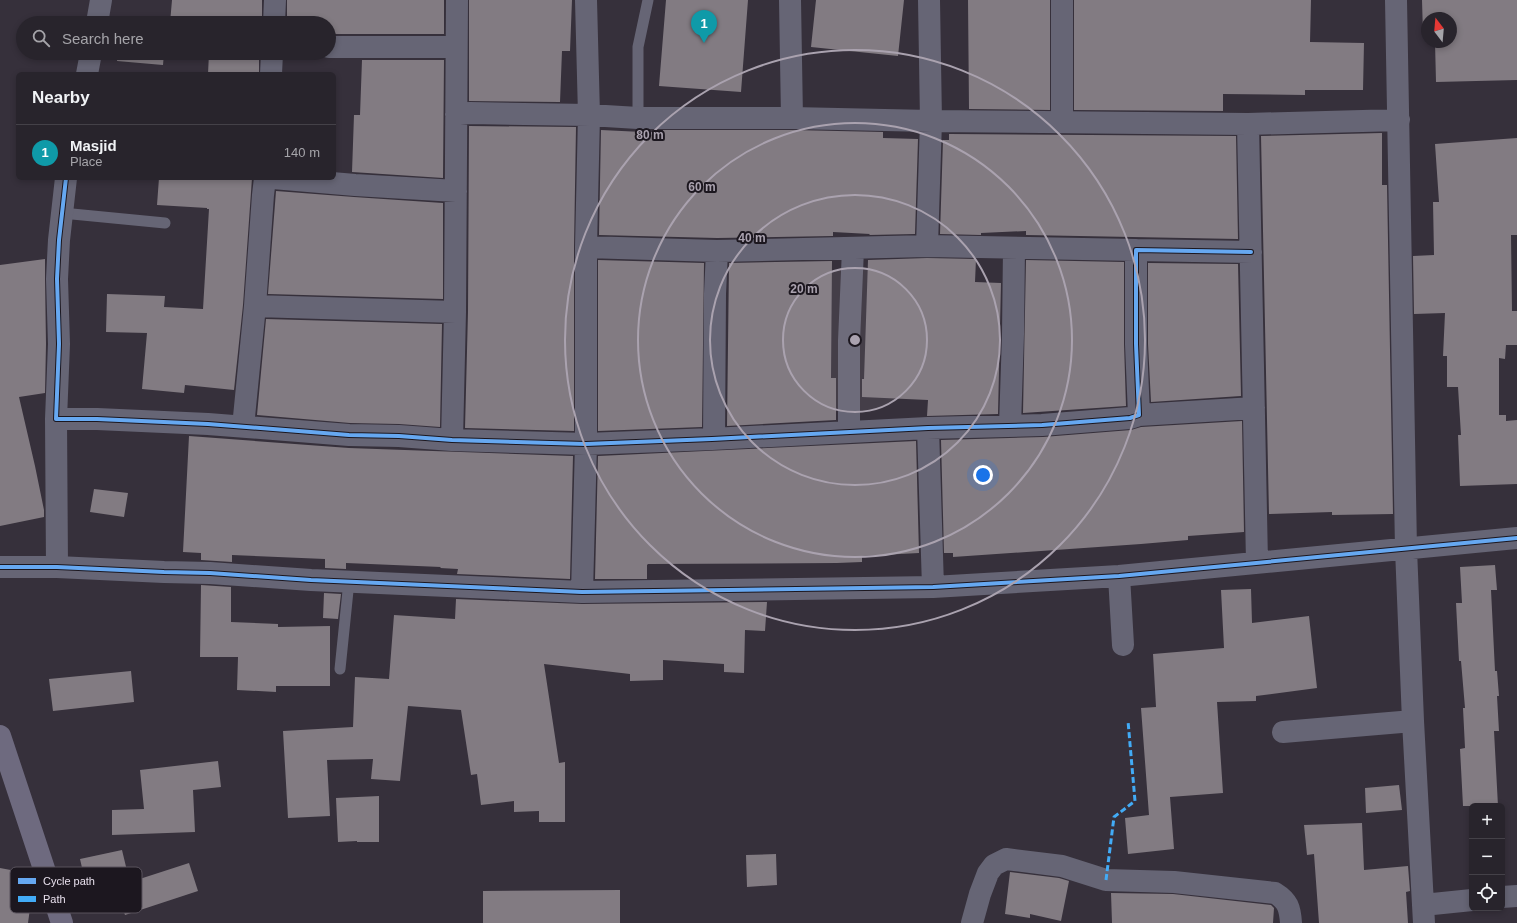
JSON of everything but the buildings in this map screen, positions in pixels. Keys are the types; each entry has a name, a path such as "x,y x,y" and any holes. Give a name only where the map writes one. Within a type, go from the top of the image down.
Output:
{"highway":[{"path":"0,736 43,867"},
{"path":"59,913 62,923"}],"street":[{"path":"98,16 101,0"},
{"path":"274,16 275,0"},
{"path":"452,440 455,312 457,0"},
{"path":"582,592 586,444 586,247 589,115 586,0"},
{"path":"790,0 792,118"},
{"path":"927,246 931,121 929,0"},
{"path":"1062,0 1062,121"},
{"path":"1396,0 1406,549 1412,721 1424,914 1469,901"},
{"path":"336,47 456,47"},
{"path":"87,72 90,60"},
{"path":"271,72 272,60"},
{"path":"456,114 589,115 638,118 792,118 1248,124 1399,120"},
{"path":"1248,124 1257,562"},
{"path":"57,567 56,419 59,344 57,279 66,180"},
{"path":"243,428 255,306 262,195 265,180"},
{"path":"296,180 355,185 456,190"},
{"path":"586,247 717,251 853,249 927,246 1251,252"},
{"path":"1010,426 1014,248"},
{"path":"849,432 849,341 853,249"},
{"path":"1136,250 1136,344 1139,415"},
{"path":"714,439 715,294 717,251"},
{"path":"255,306 455,312"},
{"path":"56,419 169,422 348,435 586,444 928,428 1042,425 1130,418 1139,415 1254,408"},
{"path":"928,428 933,587"},
{"path":"0,567 57,567 210,573 348,582 582,592 933,587 1119,576 1517,538"},
{"path":"1119,576 1123,645"},
{"path":"1283,732 1412,721"},
{"path":"972,923 980,894 988,873 994,864 1006,859 1062,866 1106,880 1174,882 1275,893 1284,898 1288,903 1291,923"},
{"path":"1505,897 1517,896"}],"lane":[{"path":"638,118 638,46 648,0"},
{"path":"62,213 166,222"},
{"path":"340,669 348,582"}],"marked path":[{"path":"1106,880 1114,817 1135,801 1128,721"}],"cycle path":[{"path":"66,180 59,240 57,279 59,344 56,419 97,419 208,424 349,435 399,436 452,440 586,444 928,428 1042,425 1130,418 1139,415 1136,344 1136,250 1251,252"},
{"path":"0,567 57,567 210,573 311,580 582,592 933,587 1119,576 1517,538"}],"place":[{"name":"Masjid","path":"704,43"}]}
